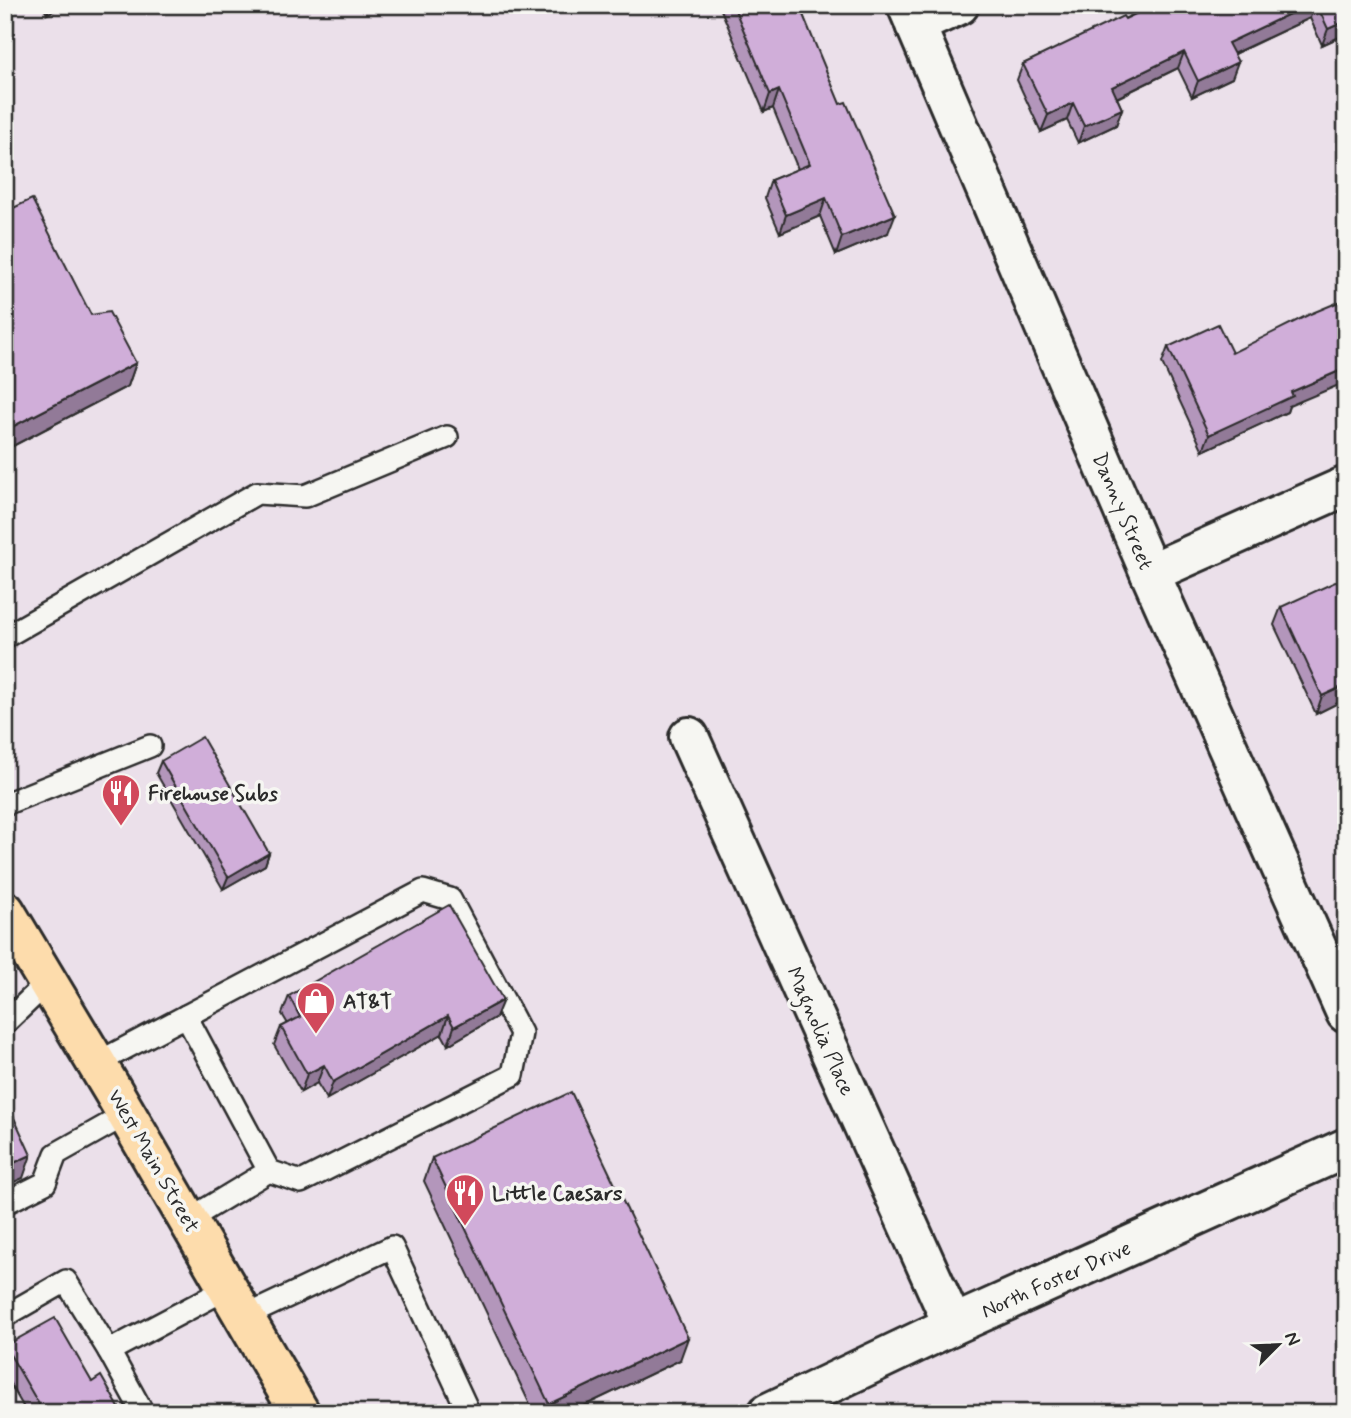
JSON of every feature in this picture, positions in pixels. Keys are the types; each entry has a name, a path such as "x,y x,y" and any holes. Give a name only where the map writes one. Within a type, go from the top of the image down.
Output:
{"main road":[{"name":"West Main Street","path":"7,920 97,1063 300,1413"}],"street":[{"path":"911,15 960,5"},
{"name":"Danny Street","path":"911,15 1150,573 1346,1013"},
{"path":"1150,573 1346,486"},
{"name":"Magnolia Place","path":"689,737 953,1325"},
{"name":"North Foster Drive","path":"768,1413 953,1325 1346,1147"}],"lane":[{"path":"5,637 257,493 305,496 447,437"},
{"path":"5,804 150,746"},
{"path":"97,1063 422,891 450,899 521,1033 513,1075 301,1182 269,1171 186,1016"},
{"path":"5,1023 48,982"},
{"path":"5,1203 45,1183 56,1154 127,1114"},
{"path":"188,1220 269,1171"},
{"path":"109,1351 392,1247 470,1413"},
{"path":"5,1316 66,1281 143,1413"}],"building":[{"path":"733,5 799,5 840,104 846,102 895,215 842,237 826,198 786,215 771,180 810,164 779,90 770,94"},
{"path":"1155,5 1308,5 1228,43 1238,62 1198,81 1184,52 1112,87 1122,109 1084,126 1073,103 1048,115 1023,64 1123,16 1125,19"},
{"path":"1317,5 1346,5 1346,21 1328,29"},
{"path":"32,199 91,315 109,312 136,363 8,429 5,424 5,212"},
{"path":"1346,299 1346,368 1291,392 1293,396 1209,435 1168,347 1218,324 1232,353"},
{"path":"1346,577 1346,685 1322,696 1281,607"},
{"path":"202,737 269,853 228,877 161,761"},
{"path":"449,905 503,1000 454,1027 448,1016 333,1082 324,1065 307,1074 281,1027 300,1017 289,996"},
{"path":"571,1092 688,1338 549,1404 432,1158"},
{"path":"5,1098 31,1155 5,1167"},
{"path":"55,1318 92,1382 101,1376 121,1411 44,1413 5,1346"}],"place":[{"name":"Firehouse Subs","path":"121,827"},
{"name":"AT&T","path":"316,1035"},
{"name":"Little Caesars","path":"465,1227"}]}
